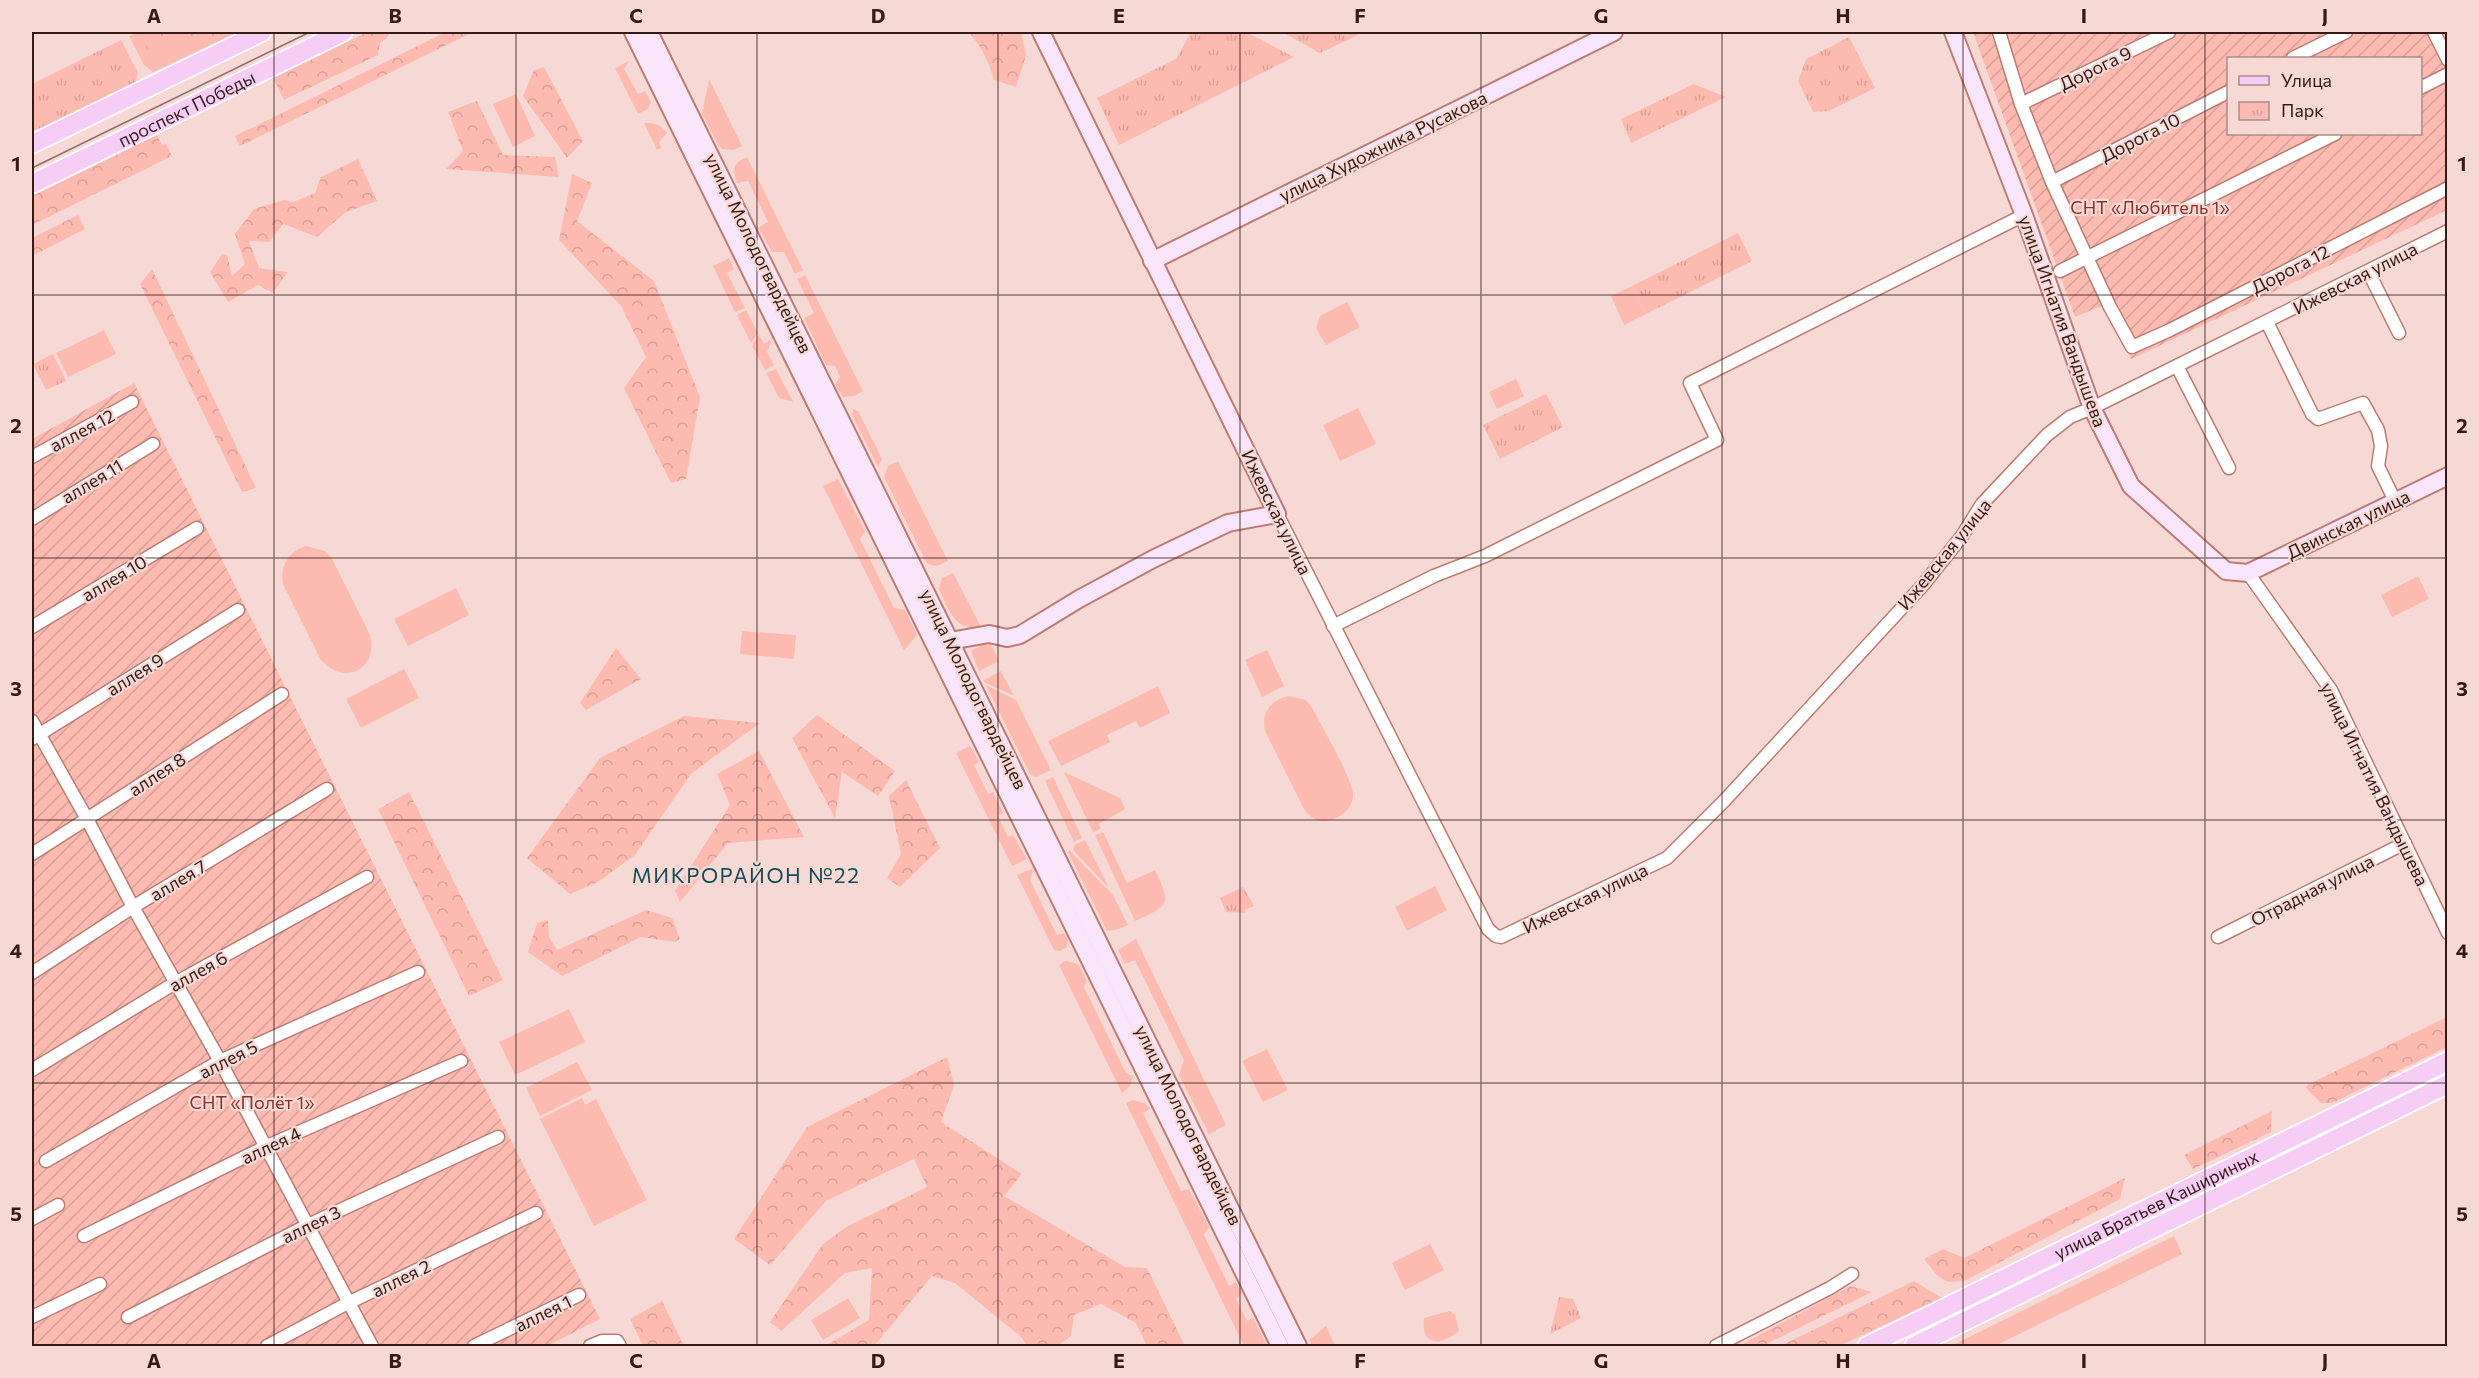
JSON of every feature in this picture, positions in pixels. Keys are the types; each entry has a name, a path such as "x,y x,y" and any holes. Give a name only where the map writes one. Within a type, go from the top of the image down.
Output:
{"main road":[{"name":"проспект Победы","path":"32,144 262,32"},
{"name":"проспект Победы","path":"32,184 343,32"},
{"name":"улица Молодогвардейцев","path":"633,32 1298,1347"},
{"name":"улица Молодогвардейцев","path":"650,32 1280,1347"},
{"name":"Ижевская улица","path":"1041,32 1277,514"},
{"name":"улица Художника Русакова","path":"1152,261 1614,32"},
{"name":"улица Игнатия Вандышева","path":"1953,32 2024,215 2092,408 2132,486 2226,572 2248,573"},
{"name":"Двинская улица","path":"2248,573 2448,476"},
{"path":"944,644 989,634 1007,638 1020,635 1079,599 1228,523 1277,514"},
{"name":"улица Братьев Кашириных","path":"1867,1347 2448,1061"},
{"name":"улица Братьев Кашириных","path":"1914,1347 2448,1084"}],"street":[{"path":"1999,32 2021,105 2052,182 2087,257"},
{"name":"Дорога 9","path":"2021,105 2169,32"},
{"path":"2295,57 2346,32"},
{"path":"2434,32 2448,60"},
{"path":"2422,87 2448,74"},
{"name":"Дорога 10","path":"2052,182 2227,93"},
{"path":"2060,271 2333,135"},
{"name":"Дорога 12","path":"2087,257 2132,347 2170,330 2448,188"},
{"path":"1333,626 1434,576 1485,556 1717,440 1690,383 2024,215"},
{"name":"Ижевская улица","path":"1277,514 1488,929 1496,936 1507,936 1667,858 1725,800 1923,585 1962,536 1982,504 2047,435 2070,417 2448,231"},
{"path":"2368,271 2399,333"},
{"path":"2267,322 2312,414 2319,420 2363,403 2378,430 2381,446 2378,466 2395,501"},
{"path":"2177,366 2229,468"},
{"name":"аллея 12","path":"32,457 132,402"},
{"name":"аллея 11","path":"32,519 153,444"},
{"name":"аллея 10","path":"32,627 197,528"},
{"name":"улица Игнатия Вандышева","path":"2248,573 2331,690 2448,933"},
{"name":"аллея 9","path":"35,736 238,610"},
{"name":"аллея 8","path":"32,854 282,694"},
{"path":"32,722 35,736 87,819 133,907 267,1146 372,1347"},
{"name":"аллея 7","path":"32,973 133,907 327,789"},
{"name":"Отрадная улица","path":"2218,937 2405,843"},
{"name":"аллея 6","path":"32,1070 176,983 367,877"},
{"name":"аллея 5","path":"46,1161 220,1061 418,972"},
{"name":"аллея 4","path":"84,1236 267,1146 461,1061"},
{"name":"аллея 3","path":"128,1317 308,1225 498,1137"},
{"path":"32,1219 58,1205"},
{"name":"аллея 2","path":"267,1347 348,1303 536,1213"},
{"path":"1716,1346 1830,1288 1852,1274"},
{"path":"32,1317 100,1284"},
{"name":"аллея 1","path":"474,1347 579,1294"},
{"path":"590,1347 602,1341 617,1341 620,1347"}],"green space":[{"path":"139,32 239,32 153,72 144,65 129,36"},
{"path":"160,32 166,36 165,49 157,57 150,55 145,44"},
{"path":"186,32 228,32 200,45 190,40"},
{"path":"367,32 390,32 380,43 378,55 284,100 273,78"},
{"path":"446,32 473,32 240,146 235,136"},
{"path":"968,32 1021,32 1026,55 1016,87 994,80 984,54"},
{"path":"1191,32 1246,32 1294,57 1119,145 1097,98 1176,59"},
{"path":"1282,32 1364,32 1320,53"},
{"name":"СНТ «Любитель 1»","path":"1973,32 2447,32 2447,210 2131,359 2104,305 2075,317"},
{"path":"1849,37 1875,88 1829,111 1813,112 1798,81 1806,59"},
{"path":"121,40 138,73 135,83 32,133 32,84"},
{"path":"629,61 624,69 638,94 645,91 651,102 648,109 638,114 615,68"},
{"path":"544,67 583,141 567,158 523,96 534,70"},
{"path":"709,79 742,146 734,150 722,149 718,145 702,114"},
{"path":"1694,84 1726,97 1631,143 1621,119"},
{"path":"516,94 535,136 513,147 493,104"},
{"path":"477,101 503,155 555,157 559,177 446,169 463,151 448,112"},
{"path":"644,123 657,125 667,133 659,142 661,148 657,150"},
{"path":"157,135 162,145 166,144 172,156 32,225 32,196"},
{"path":"747,157 803,270 795,274 784,252 772,252 758,228 768,222 748,181 737,183 734,174 736,164"},
{"path":"358,159 377,201 346,212 317,237 283,224 269,242 249,241 259,268 288,272 273,293 258,285 228,302 210,272 222,254 227,255 232,276 245,264 235,234 254,209 284,200 293,202 315,193 321,177"},
{"path":"572,174 592,183 577,221 654,281 700,397 686,479 671,483 624,388 646,357 621,306 559,240"},
{"path":"78,215 85,229 32,256 32,238"},
{"path":"1738,233 1752,261 1646,314 1632,286"},
{"path":"729,258 734,269 727,273 745,308 735,312 713,266"},
{"path":"152,269 256,488 242,492 140,284"},
{"path":"805,275 863,391 854,396 843,397 835,384 840,377 835,366 826,365 804,318 814,313 797,279"},
{"path":"1632,286 1646,314 1624,325 1611,296"},
{"path":"1347,302 1360,327 1326,345 1316,328 1320,316"},
{"path":"746,310 758,333 751,343 737,315"},
{"path":"104,330 116,354 68,377 56,353"},
{"path":"759,335 764,344 770,340 771,343 767,352 774,365 765,370 752,346"},
{"path":"53,354 66,381 46,390 33,364"},
{"path":"776,369 793,402 779,398 766,373"},
{"path":"1516,379 1524,396 1497,409 1489,392"},
{"name":"СНТ «Полёт 1»","path":"134,383 600,1319 547,1346 32,1346 32,439"},
{"path":"1546,394 1563,427 1500,459 1483,425"},
{"path":"1358,408 1376,444 1340,461 1323,425"},
{"path":"853,409 858,411 882,459 878,467 852,415"},
{"path":"898,461 948,561 942,564 934,566 926,562 884,477 888,466"},
{"path":"838,479 865,531 860,539 894,608 905,610 917,635 904,650 823,486"},
{"path":"306,546 325,551 332,559 370,635 369,657 364,665 349,673 330,668 321,660 283,584 284,565 287,560 294,552"},
{"path":"953,573 981,627 964,626 950,611 939,589 942,578"},
{"path":"2418,576 2429,599 2392,617 2381,595"},
{"path":"456,588 469,615 408,646 394,619"},
{"path":"742,631 796,635 794,659 740,654"},
{"path":"989,641 999,661 979,671 971,651"},
{"path":"616,648 641,679 586,710 580,703"},
{"path":"1267,650 1284,686 1262,697 1245,660"},
{"path":"404,669 419,698 361,728 346,699"},
{"path":"1001,671 1014,696 984,682"},
{"path":"986,685 1016,700 1051,770 1036,777 1030,774"},
{"path":"1158,686 1170,713 1140,728 1136,721 1107,735 1110,742 1061,766 1048,741"},
{"path":"1288,696 1306,700 1312,708 1343,766 1352,789 1353,796 1347,810 1329,820 1318,820 1305,811 1265,731 1264,719 1268,709 1276,701"},
{"path":"817,715 895,771 878,796 842,772 835,818 792,738"},
{"path":"684,716 760,723 691,774 635,855 598,882 570,894 527,858 600,758"},
{"path":"970,746 979,762 974,765 988,794 993,792 1003,813 998,816 1008,837 1013,835 1027,859 1012,866 956,753"},
{"path":"759,751 804,837 728,843 680,902 675,891 730,805 717,774"},
{"path":"1064,772 1120,798 1125,809 1099,824 1101,829 1093,832"},
{"path":"1053,777 1082,838 1074,842 1045,781"},
{"path":"906,780 940,848 900,887 887,878 901,854 889,796"},
{"path":"409,792 503,980 469,996 378,809"},
{"path":"1103,832 1127,883 1155,870 1164,891 1165,898 1161,907 1135,921 1095,835"},
{"path":"1085,840 1109,888 1073,850 1075,845"},
{"path":"1070,851 1113,895 1128,925 1107,931 1068,852"},
{"path":"1032,869 1030,880 1057,935 1064,933 1068,941 1067,947 1060,951 1054,950 1017,875"},
{"path":"1435,886 1447,910 1407,931 1395,907"},
{"path":"1243,887 1254,906 1245,910 1245,913 1226,912 1220,898"},
{"path":"646,910 672,918 680,939 675,942 641,937 562,976 528,952 537,923 548,920 549,937 557,950"},
{"path":"1136,939 1226,1125 1209,1134 1179,1075 1184,1060 1135,960 1125,964 1118,950"},
{"path":"1066,961 1078,964 1087,981 1084,987 1126,1073 1133,1076 1130,1086 1122,1093 1059,965"},
{"path":"569,1009 585,1042 515,1075 499,1042"},
{"path":"2447,1017 2447,1047 2332,1103 2321,1103 2306,1088 2307,1085"},
{"path":"1267,1049 1288,1090 1263,1102 1242,1061"},
{"path":"947,1057 954,1085 941,1122 1022,1174 1004,1196 1125,1267 1147,1268 1185,1346 1147,1346 1136,1323 1101,1304 1074,1315 1071,1336 1057,1346 1027,1346 1021,1337 955,1283 932,1276 874,1346 825,1346 869,1320 872,1268 845,1273 781,1331 770,1322 823,1244 846,1227 927,1187 914,1159 826,1201 770,1265 734,1239 807,1127"},
{"path":"577,1062 592,1090 540,1116 526,1088"},
{"path":"582,1098 585,1105 596,1099 647,1200 594,1226 540,1119"},
{"path":"1133,1100 1144,1103 1150,1109 1143,1113 1181,1191 1189,1189 1209,1227 1204,1235 1229,1286 1236,1282 1242,1293 1236,1299 1247,1321 1253,1318 1267,1346 1244,1346 1126,1103"},
{"path":"2272,1111 2271,1132 2193,1169 2184,1155"},
{"path":"2125,1178 2120,1199 1966,1280 1946,1281 1937,1275 1924,1259 1943,1249 1964,1258"},
{"path":"2174,1236 2182,1254 1995,1346 1951,1346"},
{"path":"1430,1244 1444,1270 1405,1290 1392,1263"},
{"path":"1914,1281 1942,1298 1839,1346 1780,1346"},
{"path":"1850,1286 1872,1292 1762,1346 1739,1346"},
{"path":"1559,1297 1573,1299 1581,1318 1550,1334"},
{"path":"848,1298 860,1318 823,1340 811,1320"},
{"path":"662,1301 684,1346 643,1346 630,1319"},
{"path":"1450,1311 1455,1315 1459,1331 1439,1341 1429,1339 1425,1334 1424,1318"},
{"path":"1326,1326 1335,1346 1312,1346 1309,1340"}],"tram line":[{"path":"32,168 310,32"}],"district":[{"name":"МИКРОРАЙОН №22","path":"746,874"}]}
